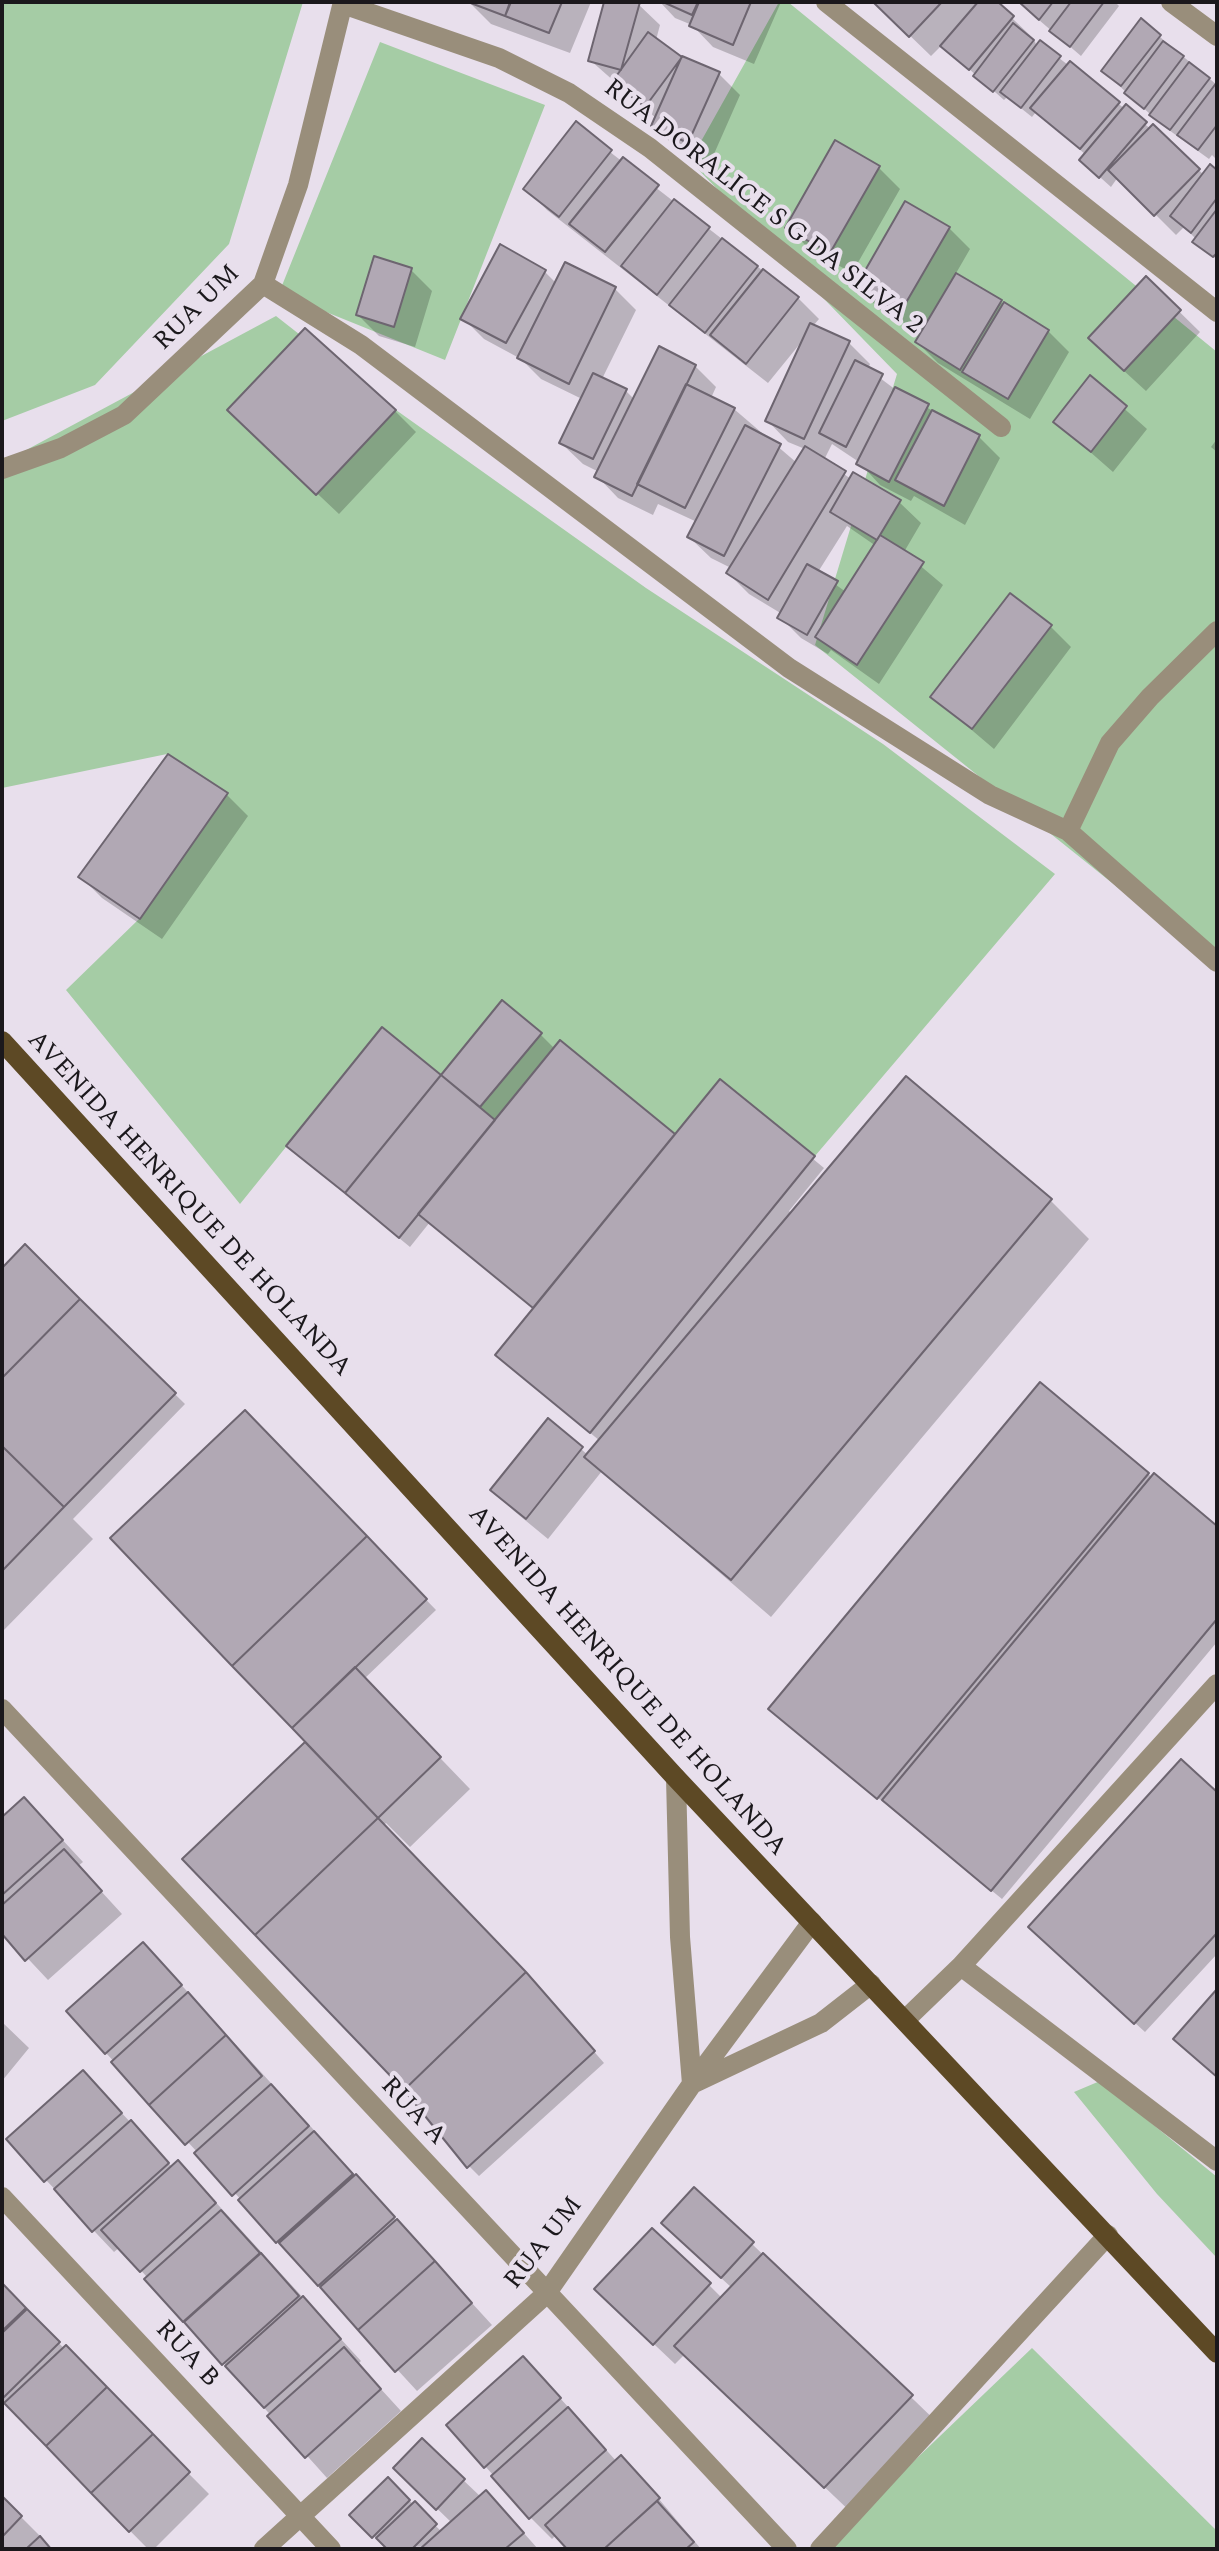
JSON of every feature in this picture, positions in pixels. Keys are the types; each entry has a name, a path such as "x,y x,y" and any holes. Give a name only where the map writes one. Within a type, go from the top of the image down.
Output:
{"main road":[{"name":"AVENIDA HENRIQUE DE HOLANDA","path":"2,1041 676,1778 1217,2353"}],"street":[{"path":"826,2 1217,312"},
{"path":"1171,2 1217,36"},
{"name":"RUA UM","path":"2,469 61,448 124,415 263,284 298,185 343,3"},
{"name":"RUA DORALICE S G DA SILVA 2","path":"343,3 499,58 569,93 650,148 1001,427"},
{"path":"263,284 361,345 789,668 990,795 1068,831 1217,962"},
{"path":"1068,831 1110,743 1150,697 1217,631"},
{"path":"905,2020 961,1966 1217,1684"},
{"name":"RUA A","path":"2,1709 787,2549"},
{"path":"676,1778 680,1937 692,2084 821,2023 871,1984"},
{"name":"RUA UM","path":"264,2549 546,2294 692,2084 812,1922"},
{"path":"961,1966 1217,2161"},
{"name":"RUA B","path":"2,2197 331,2549"},
{"path":"820,2549 1108,2235"}],"green space":[{"path":"2,2 303,2 229,244 95,385 2,421"},
{"path":"779,2 788,2 1217,352 1217,967 815,645 897,374 690,161"},
{"path":"380,42 545,105 445,360 279,293"},
{"path":"276,316 396,410 646,588 883,744 1055,874 815,1156 720,1079 675,1134 560,1040 495,1120 382,1028 240,1204 66,990 139,919 78,877 167,754 2,788 2,463"},
{"path":"1100,2081 1217,2177 1217,2258 1157,2194 1074,2092"},
{"path":"1032,2348 1217,2531 1217,2549 822,2549"}],"building":[{"path":"468,2 510,2 505,16"},
{"path":"511,2 562,2 549,33 505,16"},
{"path":"604,2 640,2 621,70 588,61"},
{"path":"663,2 698,2 692,15"},
{"path":"699,2 751,2 733,45 689,26"},
{"path":"873,2 942,2 909,37"},
{"path":"978,2 998,2 1014,16 969,70 940,46"},
{"path":"1019,2 1053,2 1039,20"},
{"path":"1071,2 1104,2 1070,47 1049,31"},
{"path":"1141,18 1161,35 1121,86 1101,71"},
{"path":"1013,23 1034,40 993,92 973,76"},
{"path":"648,32 682,57 645,107 612,82"},
{"path":"1040,40 1061,56 1021,108 1000,92"},
{"path":"1163,41 1184,56 1144,109 1124,93"},
{"path":"682,56 720,72 688,143 651,126"},
{"path":"1070,61 1120,102 1080,149 1030,108"},
{"path":"1189,62 1210,78 1170,130 1149,115"},
{"path":"1217,82 1217,125 1198,150 1177,135"},
{"path":"1126,104 1147,122 1099,178 1079,160"},
{"path":"576,121 612,150 559,217 523,189"},
{"path":"1153,124 1200,169 1154,216 1108,170"},
{"path":"835,140 880,166 830,253 785,228"},
{"path":"623,157 659,185 605,252 569,224"},
{"path":"1210,164 1217,170 1217,198 1191,233 1170,216"},
{"path":"674,199 710,227 657,295 621,266"},
{"path":"905,201 950,227 900,313 855,288"},
{"path":"1217,209 1217,253 1213,257 1192,242"},
{"path":"722,238 758,266 705,333 669,305"},
{"path":"500,244 546,270 506,343 460,319"},
{"path":"374,256 412,268 394,327 356,315"},
{"path":"565,262 616,287 569,384 517,358"},
{"path":"763,269 799,297 746,364 710,335"},
{"path":"956,273 1002,300 960,370 915,342"},
{"path":"1146,276 1181,310 1124,371 1088,338"},
{"path":"1004,302 1049,330 1008,399 962,372"},
{"path":"810,323 850,341 804,439 765,421"},
{"path":"305,328 396,410 316,495 227,410"},
{"path":"659,346 696,365 632,496 594,477"},
{"path":"855,360 883,374 846,447 819,433"},
{"path":"593,373 627,389 593,459 559,443"},
{"path":"1090,375 1127,406 1091,452 1053,422"},
{"path":"686,384 735,408 685,508 637,484"},
{"path":"895,387 929,404 889,482 856,464"},
{"path":"932,410 980,435 944,506 895,480"},
{"path":"745,425 781,444 724,556 687,537"},
{"path":"805,446 846,471 768,600 726,573"},
{"path":"853,472 901,500 877,540 830,512"},
{"path":"880,535 924,562 857,665 815,637"},
{"path":"807,564 838,581 807,635 777,618"},
{"path":"1010,593 1052,625 972,729 930,697"},
{"path":"168,754 228,793 140,919 78,877"},
{"path":"502,1000 542,1033 480,1107 441,1075"},
{"path":"382,1027 441,1075 345,1193 286,1146"},
{"path":"560,1040 675,1134 533,1308 418,1214"},
{"path":"441,1075 495,1120 399,1238 345,1193"},
{"path":"906,1076 1052,1199 731,1580 584,1457"},
{"path":"720,1079 815,1156 590,1433 495,1355"},
{"path":"25,1244 80,1299 2,1378 2,1268"},
{"path":"80,1299 176,1393 64,1507 2,1446 2,1378"},
{"path":"1040,1382 1149,1473 877,1799 768,1709"},
{"path":"245,1410 367,1536 232,1666 110,1538"},
{"path":"548,1418 583,1447 526,1519 490,1490"},
{"path":"2,1446 64,1507 2,1571"},
{"path":"1154,1473 1217,1526 1217,1619 991,1891 882,1800"},
{"path":"367,1536 427,1599 292,1728 232,1666"},
{"path":"355,1667 441,1757 378,1818 292,1728"},
{"path":"305,1742 378,1818 255,1935 182,1859"},
{"path":"1181,1759 1217,1792 1217,1933 1134,2024 1028,1927"},
{"path":"24,1797 63,1840 2,1895 2,1817"},
{"path":"378,1818 526,1972 404,2090 255,1935"},
{"path":"64,1849 102,1891 25,1961 2,1934 2,1905"},
{"path":"143,1942 182,1985 105,2054 66,2011"},
{"path":"526,1972 595,2051 467,2168 404,2090"},
{"path":"1217,1989 1217,2077 1173,2039"},
{"path":"188,1992 226,2035 149,2105 111,2062"},
{"path":"226,2035 262,2076 185,2145 149,2105"},
{"path":"83,2070 122,2113 44,2182 6,2139"},
{"path":"271,2084 309,2126 232,2196 194,2153"},
{"path":"131,2120 169,2163 92,2232 54,2189"},
{"path":"314,2131 353,2174 276,2243 238,2200"},
{"path":"178,2160 216,2203 140,2272 101,2230"},
{"path":"356,2174 395,2217 318,2286 279,2243"},
{"path":"694,2187 754,2242 721,2278 661,2223"},
{"path":"221,2210 260,2253 183,2322 144,2279"},
{"path":"397,2219 435,2261 358,2330 320,2287"},
{"path":"652,2228 711,2283 653,2345 594,2289"},
{"path":"261,2253 299,2296 222,2365 184,2322"},
{"path":"763,2253 913,2395 824,2488 674,2346"},
{"path":"435,2261 472,2303 395,2372 358,2330"},
{"path":"2,2283 27,2309 2,2333"},
{"path":"303,2296 341,2339 264,2408 225,2366"},
{"path":"26,2308 60,2342 2,2399 2,2331"},
{"path":"66,2345 107,2387 46,2446 4,2403"},
{"path":"344,2347 381,2389 305,2458 267,2416"},
{"path":"523,2356 561,2398 484,2468 446,2425"},
{"path":"107,2387 153,2434 91,2493 46,2446"},
{"path":"568,2407 606,2450 529,2519 491,2476"},
{"path":"153,2434 190,2472 129,2532 91,2493"},
{"path":"422,2438 465,2479 436,2510 393,2468"},
{"path":"621,2455 660,2498 604,2549 567,2549 545,2525"},
{"path":"388,2477 410,2500 372,2538 349,2515"},
{"path":"486,2490 524,2533 505,2549 420,2549"},
{"path":"2,2496 22,2516 2,2537"},
{"path":"415,2501 437,2524 412,2549 387,2549 376,2538"},
{"path":"657,2501 694,2542 686,2549 604,2549"},
{"path":"40,2536 51,2549 26,2549"}]}
